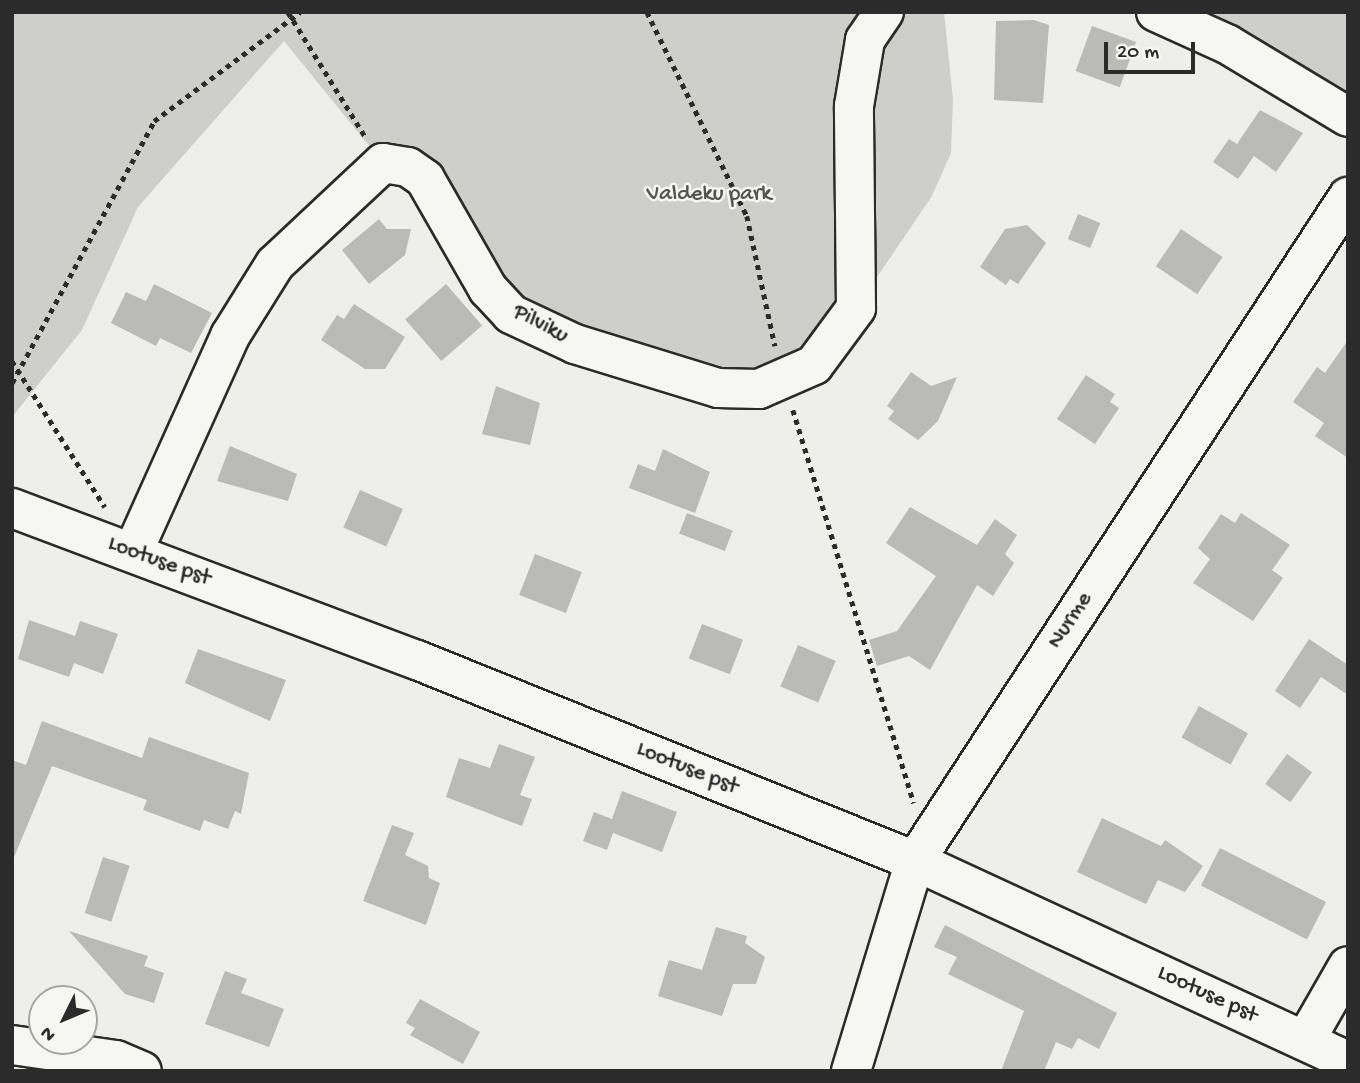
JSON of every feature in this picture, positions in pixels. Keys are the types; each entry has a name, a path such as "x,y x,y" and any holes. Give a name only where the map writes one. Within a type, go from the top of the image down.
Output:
{"street":[{"name":"Pilviku","path":"383,163 408,167 425,179 488,289 511,314 575,344 718,388 759,389 782,369 814,365 856,308 854,106 865,40 884,12"},
{"path":"1156,12 1227,44 1348,117"},
{"path":"133,552 230,336 275,264 383,163"},
{"name":"Nurme","path":"851,1071 920,852 1348,197"},
{"name":"Lootuse pst","path":"12,508 920,852 1348,1061"},
{"path":"1305,1041 1348,967"},
{"path":"12,1045 116,1060 142,1071"}],"path":[{"path":"12,383 154,121 289,15 300,12"},
{"path":"647,12 747,216 782,369 920,852"},
{"path":"289,15 383,163"},
{"path":"12,360 133,552"}],"green space":[{"name":"Valdeku park","path":"12,12 944,12 953,99 951,153 932,196 856,308 759,389 511,314 446,210 383,163 284,41 138,207 82,330 12,417"},
{"path":"1156,12 1348,12 1348,117"}],"building":[{"path":"1034,20 1049,25 1043,103 994,100 996,21"},
{"path":"1092,26 1136,42 1120,87 1076,71"},
{"path":"1260,110 1303,133 1276,172 1254,156 1238,179 1213,162 1229,139 1237,144"},
{"path":"1078,214 1100,223 1090,248 1068,239"},
{"path":"379,219 387,229 411,229 405,255 369,284 342,250"},
{"path":"1027,225 1046,243 1018,284 1010,279 1006,285 980,267 1005,229"},
{"path":"1181,229 1222,257 1197,294 1156,266"},
{"path":"154,284 212,313 191,353 160,338 156,346 111,323 126,292 146,301"},
{"path":"446,284 482,326 441,361 405,319"},
{"path":"354,304 405,337 385,369 365,369 321,340 337,315 344,319"},
{"path":"1348,340 1348,458 1315,436 1324,423 1293,402 1317,367 1325,373"},
{"path":"911,372 931,386 957,377 938,421 918,440 888,419 894,411 887,406"},
{"path":"1086,375 1115,394 1110,402 1119,408 1095,444 1057,419"},
{"path":"496,386 540,403 530,445 482,434"},
{"path":"230,446 297,474 288,501 217,481"},
{"path":"663,449 710,472 695,513 629,488 638,464 655,471"},
{"path":"360,490 403,509 386,547 343,527"},
{"path":"910,507 977,545 995,519 1017,535 1005,554 1014,563 993,596 977,585 930,670 909,656 877,666 869,640 897,631 936,576 886,543"},
{"path":"687,513 733,531 725,551 679,534"},
{"path":"1241,513 1290,545 1272,570 1283,578 1253,621 1193,583 1210,559 1198,548 1221,514 1235,523"},
{"path":"535,554 582,572 566,613 519,595"},
{"path":"29,620 75,636 80,621 118,634 103,674 74,663 69,677 18,659"},
{"path":"702,624 743,640 730,674 689,659"},
{"path":"1309,639 1348,665 1348,695 1321,677 1300,708 1275,691"},
{"path":"798,645 836,661 818,702 780,686"},
{"path":"198,649 286,680 270,721 185,683"},
{"path":"1199,706 1248,733 1231,765 1182,737"},
{"path":"42,721 142,758 149,737 249,773 241,814 235,811 228,829 204,820 200,831 143,810 147,800 52,766 12,862 12,760 26,765"},
{"path":"499,744 535,757 520,795 532,799 522,826 446,797 459,758 490,768"},
{"path":"1287,754 1312,772 1290,802 1265,784"},
{"path":"622,791 677,812 662,852 613,833 607,850 583,841 594,812 612,819"},
{"path":"1102,818 1161,846 1165,840 1203,866 1185,892 1158,880 1146,904 1077,872"},
{"path":"392,825 414,833 405,855 428,866 429,878 440,883 426,925 363,901"},
{"path":"1220,848 1326,902 1307,939 1201,885"},
{"path":"103,857 130,866 111,922 85,913"},
{"path":"945,925 1117,1013 1099,1049 1078,1038 1072,1049 1056,1042 1044,1071 1001,1071 1024,1011 948,974 957,957 934,947"},
{"path":"716,927 747,936 745,943 765,957 756,984 733,984 722,1016 658,996 669,960 702,970"},
{"path":"69,931 148,956 144,966 164,973 154,1003 125,994"},
{"path":"225,971 247,979 241,993 284,1009 269,1047 205,1024"},
{"path":"420,999 480,1032 463,1064 410,1035 415,1028 406,1023"}]}
